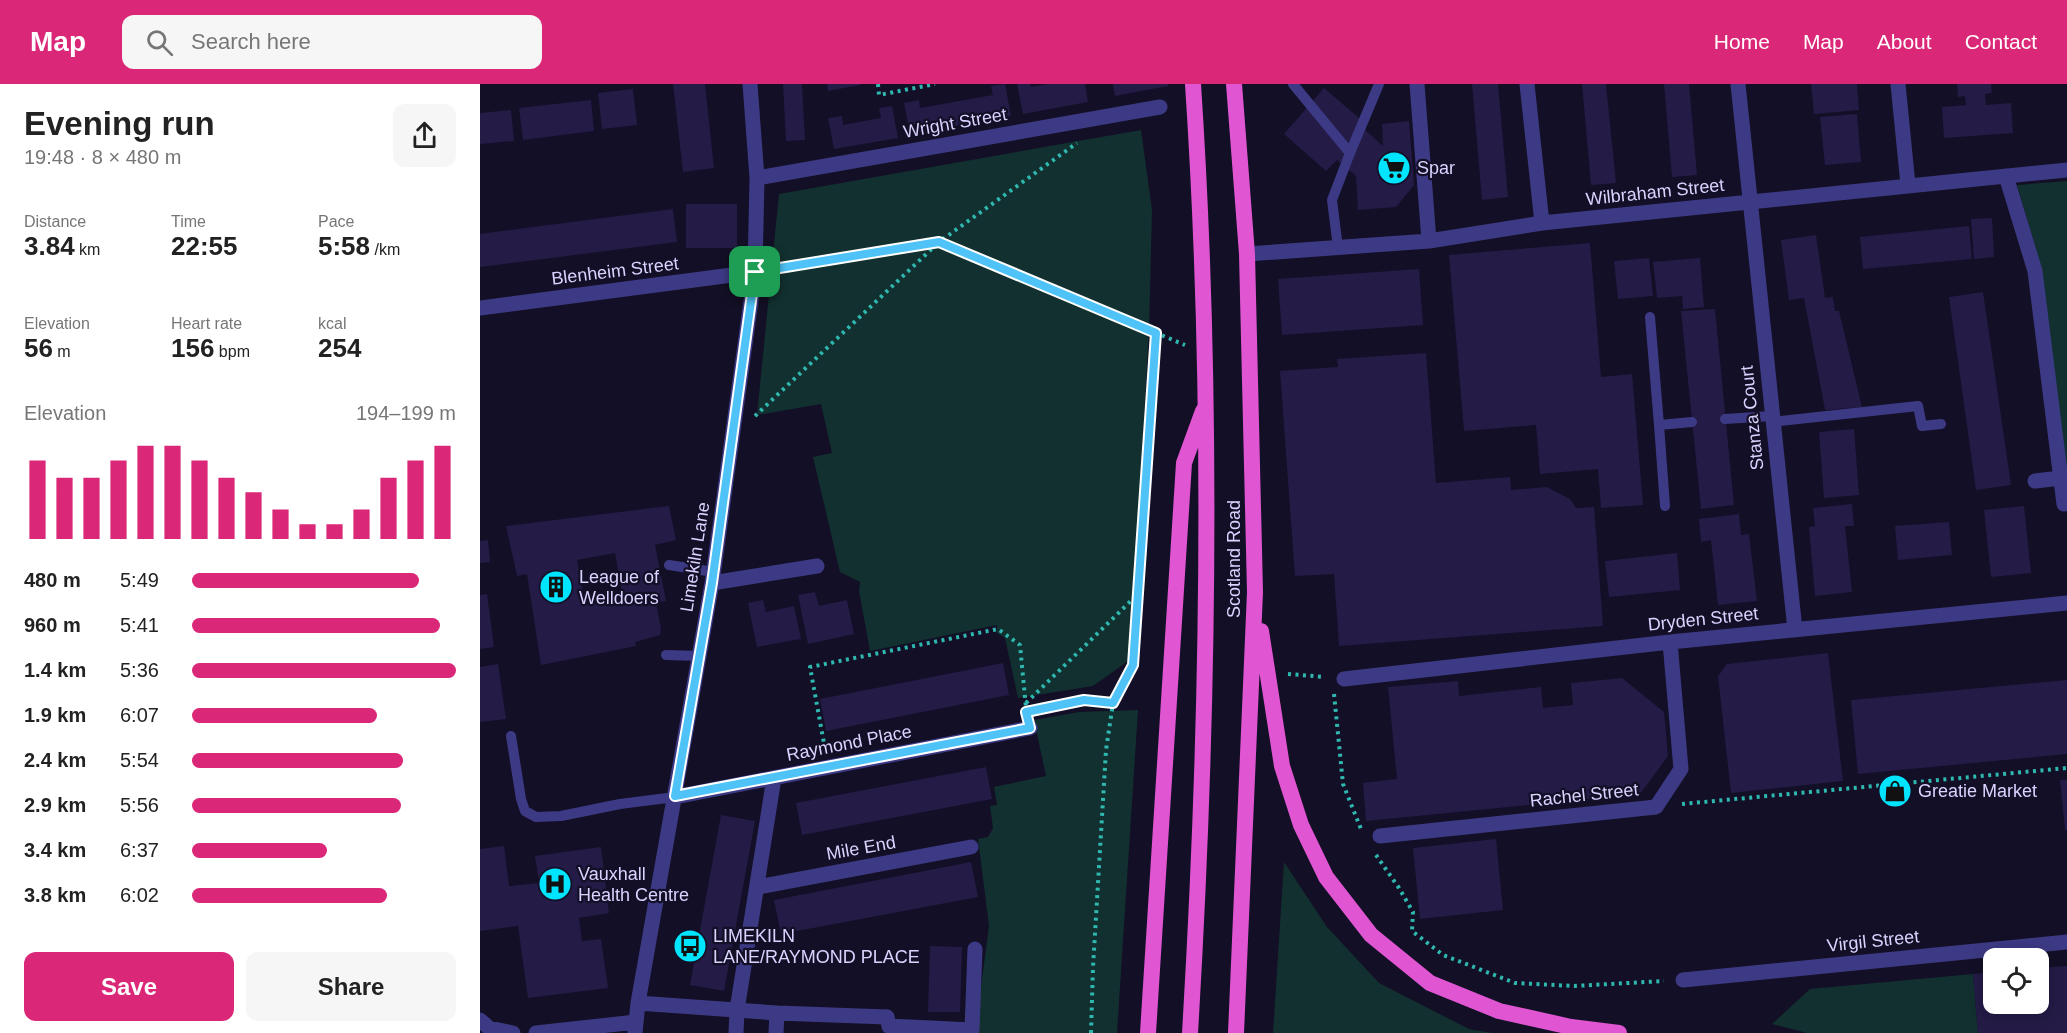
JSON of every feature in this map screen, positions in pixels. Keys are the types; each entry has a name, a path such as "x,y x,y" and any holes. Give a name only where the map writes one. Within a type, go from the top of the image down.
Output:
{"highway":[{"name":"Scotland Road","path":"1190,1033 1200,860 1205,716 1207,400 1201,202 1193,84"},
{"name":"Scotland Road","path":"1234,84 1247,254 1255,592 1236,1033"},
{"path":"1148,1033 1184,463 1207,400"},
{"path":"1255,592 1282,766 1301,825 1326,877 1371,935 1430,983 1499,1011 1571,1027 1619,1033"}],"street":[{"name":"Limekiln Lane","path":"635,1028 713,577 755,272 757,178 750,84"},
{"path":"1417,84 1429,241"},
{"path":"1527,84 1542,223"},
{"name":"Stanza Court","path":"1738,84 1795,630"},
{"path":"1898,84 1908,185"},
{"name":"Wright Street","path":"757,178 1160,107"},
{"name":"Wilbraham Street","path":"1247,254 1429,241 1542,223 2067,170"},
{"path":"2006,176 2036,271 2064,504"},
{"name":"Blenheim Street","path":"480,308 755,272"},
{"path":"2036,481 2061,478"},
{"path":"713,577 817,566"},
{"name":"Dryden Street","path":"1338,679 1670,642 2067,603"},
{"name":"Rachel Street","path":"1380,836 1656,807 1682,769 1670,642"},
{"name":"Raymond Place","path":"675,796 1030,728"},
{"path":"736,1033 737,1010 774,778"},
{"name":"Mile End","path":"758,887 971,847"},
{"name":"Virgil Street","path":"1683,980 2067,942"},
{"path":"638,1003 777,1013 887,1017 889,1026 972,1030 975,949"},
{"path":"776,1033 777,1013"},
{"path":"480,1020 489,1028 513,1033"},
{"path":"536,1033 635,1028"}],"lane":[{"path":"1293,84 1350,153"},
{"path":"1338,248 1332,200 1378,84"},
{"path":"1650,317 1665,506"},
{"path":"1725,419 1772,419 1918,406 1922,426 1941,424"},
{"path":"1659,425 1692,422"},
{"path":"669,565 713,577"},
{"path":"666,655 700,656"},
{"path":"511,736 521,799 525,811 536,817 561,816 675,796"}],"path":[{"path":"878,84 879,95 935,84"},
{"path":"732,437 939,242 1082,140"},
{"path":"755,272 939,242 1207,354"},
{"path":"1091,1033 1106,750 1113,703 1133,665 1156,333"},
{"path":"1025,703 1138,595"},
{"path":"828,767 810,667 998,629 1020,645 1026,712 1084,700 1113,703"},
{"path":"1267,672 1338,679 1342,784 1364,837 1380,836"},
{"path":"1656,807 2067,768"},
{"path":"1376,854 1413,912 1412,931 1443,955 1515,983 1574,986 1683,980"}],"green space":[{"path":"1141,130 1152,210 1149,330 1131,659 1093,686 1018,698 1005,638 997,633 997,625 870,651 859,591 860,582 840,572 813,457 832,453 821,404 757,415 779,194"},
{"path":"2067,181 2067,475 2041,267 2017,185"},
{"path":"1138,710 1117,1033 975,1033 989,926 978,839 988,837 993,828 990,806 997,805 994,787 1046,776 1034,720 1079,712"},
{"path":"1284,862 1327,927 1379,983 1469,1029 1492,1033 1273,1033"},
{"path":"1973,974 1978,1033 1807,1033 1772,1024 1810,989"}],"building":[{"path":"673,84 705,84 714,168 683,172"},
{"path":"783,84 802,84 805,140 786,141"},
{"path":"827,84 860,84 860,85 828,91"},
{"path":"1005,84 1011,116 910,134 904,103 919,100 920,108 993,95 991,86"},
{"path":"1017,84 1030,84 1031,87 1049,84 1085,84 1088,102 1023,114"},
{"path":"1113,84 1168,84 1168,86 1115,96"},
{"path":"1472,84 1498,84 1508,197 1482,200"},
{"path":"1582,84 1606,84 1616,183 1591,185"},
{"path":"1664,84 1689,84 1697,175 1672,177"},
{"path":"1811,84 1857,84 1859,110 1814,114"},
{"path":"1957,84 1991,84 1992,93 1985,94 1986,105 2011,103 2013,133 1944,138 1942,107 1966,105 1965,96 1958,97"},
{"path":"1324,88 1366,124 1363,128 1383,146 1382,124 1409,121 1414,185 1396,207 1358,210 1356,176 1337,160 1326,171 1284,134"},
{"path":"633,89 637,125 602,129 598,93"},
{"path":"591,100 594,131 523,140 519,108"},
{"path":"892,106 898,138 834,149 828,118 842,116 843,125 881,118 879,108"},
{"path":"511,110 514,141 480,144 480,113"},
{"path":"1857,114 1861,162 1825,165 1820,117"},
{"path":"686,204 737,204 737,248 686,248"},
{"path":"673,209 677,242 480,267 480,234"},
{"path":"1992,218 1994,257 1974,259 1971,219"},
{"path":"1969,226 1972,259 1863,269 1860,237"},
{"path":"1816,235 1825,298 1833,297 1835,311 1839,311 1862,407 1825,410 1804,298 1789,300 1781,240"},
{"path":"1590,243 1601,377 1632,374 1643,505 1601,508 1598,469 1540,474 1536,425 1464,431 1449,255"},
{"path":"1649,258 1653,296 1618,299 1614,261"},
{"path":"1700,258 1704,307 1683,309 1682,296 1657,298 1653,262"},
{"path":"1419,269 1423,325 1282,335 1278,279"},
{"path":"1983,292 2011,485 1976,490 1949,297"},
{"path":"1715,309 1734,505 1701,509 1681,311"},
{"path":"1426,353 1436,483 1510,477 1511,490 1547,487 1570,499 1576,508 1594,507 1603,626 1339,646 1334,574 1295,576 1280,371 1338,367 1337,359"},
{"path":"1854,429 1859,495 1824,498 1819,432"},
{"path":"1852,504 1854,526 1845,526 1852,592 1815,596 1809,527 1815,526 1813,508"},
{"name":"League of Welldoers","path":"669,506 676,540 655,545 666,601 656,603 661,628 660,635 635,642 636,646 541,665 527,574 517,576 506,526","holes":["615,553 623,597 585,605 577,560"]},
{"path":"2024,506 2031,573 1991,577 1984,510"},
{"path":"1739,514 1741,535 1749,534 1757,601 1718,605 1711,540 1701,542 1699,519"},
{"path":"1949,522 1952,555 1898,560 1895,526"},
{"path":"488,540 490,562 480,563 480,541"},
{"path":"1677,553 1680,590 1609,597 1605,561"},
{"path":"815,592 819,606 847,600 854,634 808,644 798,595"},
{"path":"487,594 494,647 480,649 480,595"},
{"path":"763,600 766,612 794,606 801,639 757,647 748,603"},
{"path":"1828,653 1843,781 1731,793 1718,676 1727,664"},
{"path":"1003,663 1009,695 826,731 820,699"},
{"path":"498,664 506,719 480,722 480,667"},
{"path":"1622,678 1664,712 1668,756 1640,794 1366,821 1363,783 1397,779 1388,687 1458,681 1459,696 1541,687 1543,708 1573,705 1571,683"},
{"path":"2067,680 2067,754 1858,774 1851,700"},
{"path":"986,767 992,799 802,835 796,803"},
{"path":"2060,780 2067,780 2067,830 2065,830"},
{"path":"721,815 755,821 724,991 690,985"},
{"path":"1496,839 1503,910 1420,919 1413,848"},
{"path":"504,846 509,886 539,883 535,856 601,847 609,913 579,918 582,941 601,939 608,988 528,998 518,926 480,931 480,849"},
{"path":"971,862 978,897 781,934 774,900"},
{"path":"930,946 962,947 960,1012 928,1012"},
{"path":"2067,966 2067,1033 1978,1033 1973,974 1983,973 1983,1014 2049,1014 2049,967"}],"place":[{"name":"Spar","path":"1394,168"},
{"name":"League of Welldoers","path":"556,587"},
{"name":"Greatie Market","path":"1895,791"},
{"name":"Vauxhall Health Centre","path":"555,884"},
{"name":"LIMEKILN LANE/RAYMOND PLACE","path":"690,946"}],"route":[{"path":"939,242 1156,333 1133,665 1113,703 1084,700 1026,712 1030,728 675,796 712,583 755,272 939,242"}]}
